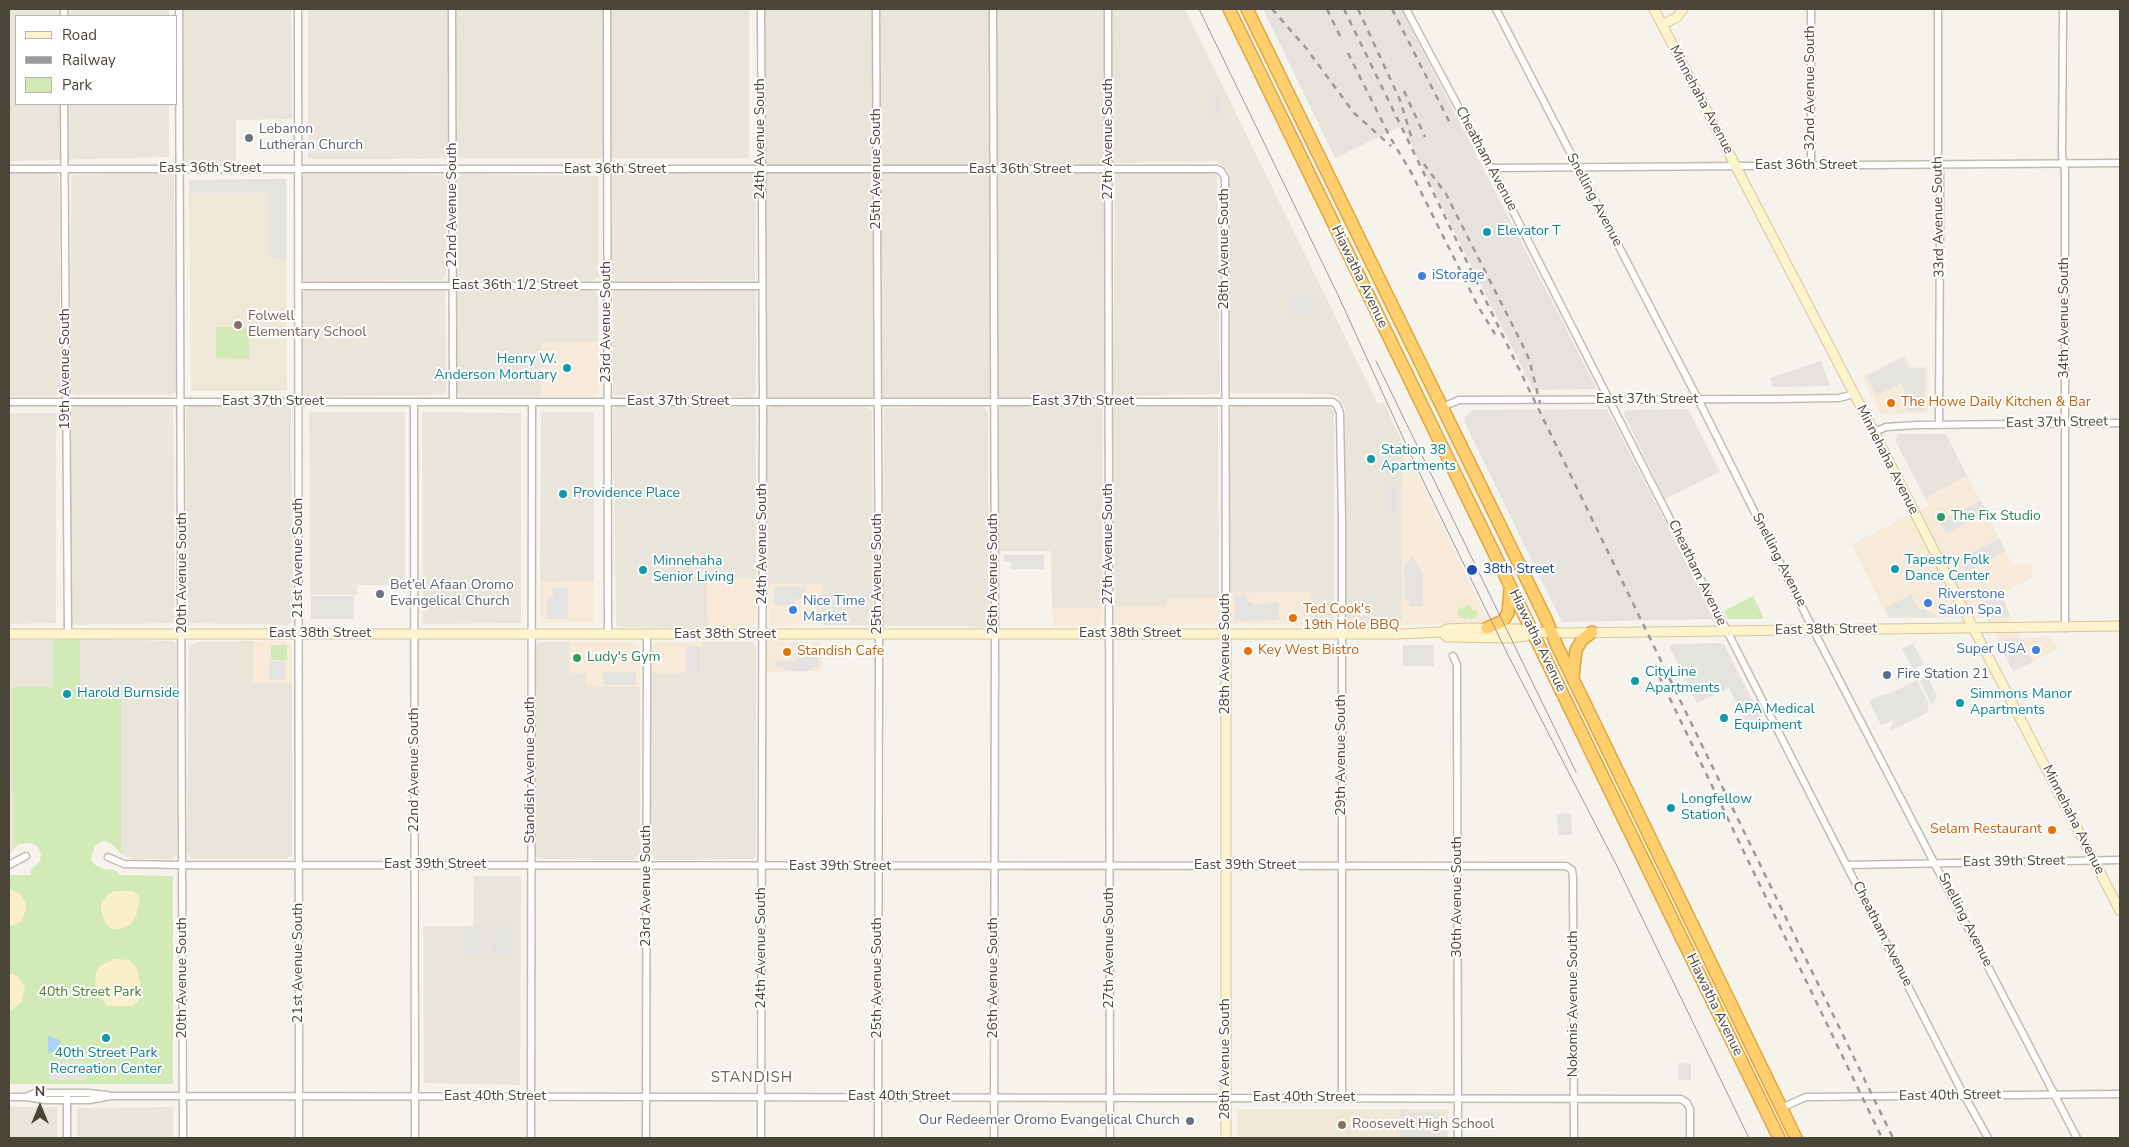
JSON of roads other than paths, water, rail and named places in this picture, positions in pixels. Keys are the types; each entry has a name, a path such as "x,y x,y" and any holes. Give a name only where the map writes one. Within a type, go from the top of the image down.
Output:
{"highway":[{"name":"Hiawatha Avenue","path":"1228,9 1779,1138"},
{"name":"Hiawatha Avenue","path":"1247,9 1796,1138"},
{"path":"1487,628 1503,621 1508,613 1510,586"},
{"path":"1573,678 1576,650 1582,640 1592,632"}],"street":[{"name":"20th Avenue South","path":"179,9 183,634 183,1138"},
{"name":"21st Avenue South","path":"298,9 299,1138"},
{"name":"22nd Avenue South","path":"452,9 453,402"},
{"name":"23rd Avenue South","path":"607,9 608,635"},
{"name":"24th Avenue South","path":"761,9 763,402 761,1138"},
{"name":"25th Avenue South","path":"876,9 879,634 878,1138"},
{"name":"26th Avenue South","path":"993,9 994,1138"},
{"name":"27th Avenue South","path":"1108,9 1110,1138"},
{"name":"Cheatham Avenue","path":"1406,9 1491,168 1726,632 1959,1086 1966,1095 1988,1138"},
{"name":"Snelling Avenue","path":"1496,9 2077,1138"},
{"name":"Minnehaha Avenue","path":"1654,9 2120,911"},
{"path":"1662,25 1677,17 1683,9"},
{"name":"32nd Avenue South","path":"1811,9 1811,166"},
{"name":"33rd Avenue South","path":"1938,9 1939,425"},
{"name":"34th Avenue South","path":"2063,9 2065,628"},
{"name":"19th Avenue South","path":"64,105 68,634"},
{"name":"East 36th Street","path":"1491,168 2120,163"},
{"name":"East 36th Street","path":"9,169 993,170 1212,168 1221,171"},
{"name":"28th Avenue South","path":"1221,171 1225,178 1226,1138"},
{"name":"East 36th 1/2 Street","path":"298,286 762,286"},
{"name":"East 37th Street","path":"1442,407 1459,400 1839,398 1854,394"},
{"name":"East 37th Street","path":"9,402 1329,401 1337,405 1340,413"},
{"name":"22nd Avenue South","path":"414,402 414,1138"},
{"name":"Standish Avenue South","path":"530,1138 532,402"},
{"name":"29th Avenue South","path":"1340,413 1342,1097"},
{"name":"East 37th Street","path":"1874,432 1886,426 2120,423"},
{"name":"East 38th Street","path":"9,634 1110,634 1442,632 1447,629 1487,628 1518,629 1532,632 1726,632 2120,626"},
{"name":"East 38th Street","path":"1442,632 1448,637 1521,638 1532,632"},
{"name":"23rd Avenue South","path":"646,1138 647,635"},
{"name":"30th Avenue South","path":"1453,656 1457,664 1458,1138"},
{"path":"9,865 26,856"},
{"name":"East 39th Street","path":"108,857 124,864 183,865 763,867 1561,866 1572,870"},
{"name":"East 39th Street","path":"1847,865 2120,860"},
{"name":"Nokomis Avenue South","path":"1572,870 1574,1138"},
{"name":"East 40th Street","path":"9,1097 27,1097 35,1093 67,1096 100,1094 111,1096 299,1097 1342,1097 1681,1099 1690,1108 1690,1138"},
{"name":"East 40th Street","path":"1781,1108 1806,1097 2120,1094"},
{"path":"67,1096 67,1138"}],"water":[{"path":"48,1036 60,1040 60,1050 48,1053"}],"tram line":[{"path":"1199,9 1338,295 1415,464 1508,655 1617,866 1749,1138"},
{"path":"1376,361 1576,772"}],"railway":[{"path":"1272,9 1306,48 1354,113 1391,146"},
{"path":"1327,9 1342,40"},
{"path":"1344,9 1893,1138"},
{"path":"1358,9 1400,100 1412,139"},
{"path":"1392,9 1451,125"},
{"path":"1348,53 1390,137 1412,174 1479,308 1495,334"},
{"path":"1404,91 1425,137"},
{"path":"1424,164 1446,194 1522,344 1529,359 1540,403"},
{"path":"1659,676 1882,1138"}],"place":[{"name":"Lebanon Lutheran Church","path":"249,138"},
{"name":"Elevator T","path":"1487,232"},
{"name":"iStorage","path":"1422,276"},
{"name":"Folwell Elementary School","path":"238,325"},
{"name":"Henry W. Anderson Mortuary","path":"567,368"},
{"name":"The Howe Daily Kitchen & Bar","path":"1891,403"},
{"name":"Station 38 Apartments","path":"1371,459"},
{"name":"Providence Place","path":"563,494"},
{"name":"The Fix Studio","path":"1941,517"},
{"name":"Tapestry Folk Dance Center","path":"1895,569"},
{"name":"Minnehaha Senior Living","path":"643,570"},
{"name":"38th Street","path":"1472,570"},
{"name":"Bet’el Afaan Oromo Evangelical Church","path":"380,594"},
{"name":"Riverstone Salon Spa","path":"1928,603"},
{"name":"Nice Time Market","path":"793,610"},
{"name":"Ted Cook's 19th Hole BBQ","path":"1293,618"},
{"name":"Super USA","path":"2036,650"},
{"name":"Key West Bistro","path":"1248,651"},
{"name":"Standish Cafe","path":"787,652"},
{"name":"Ludy's Gym","path":"577,658"},
{"name":"Fire Station 21","path":"1887,675"},
{"name":"CityLine Apartments","path":"1635,681"},
{"name":"Harold Burnside","path":"67,694"},
{"name":"Simmons Manor Apartments","path":"1960,703"},
{"name":"APA Medical Equipment","path":"1724,718"},
{"name":"Longfellow Station","path":"1671,808"},
{"name":"Selam Restaurant","path":"2052,830"},
{"name":"40th Street Park Recreation Center","path":"106,1038"},
{"name":"Our Redeemer Oromo Evangelical Church","path":"1190,1121"},
{"name":"Roosevelt High School","path":"1342,1125"}],"district":[{"name":"STANDISH","path":"752,1078"}],"park label":[{"name":"40th Street Park","path":"90,993"}]}
